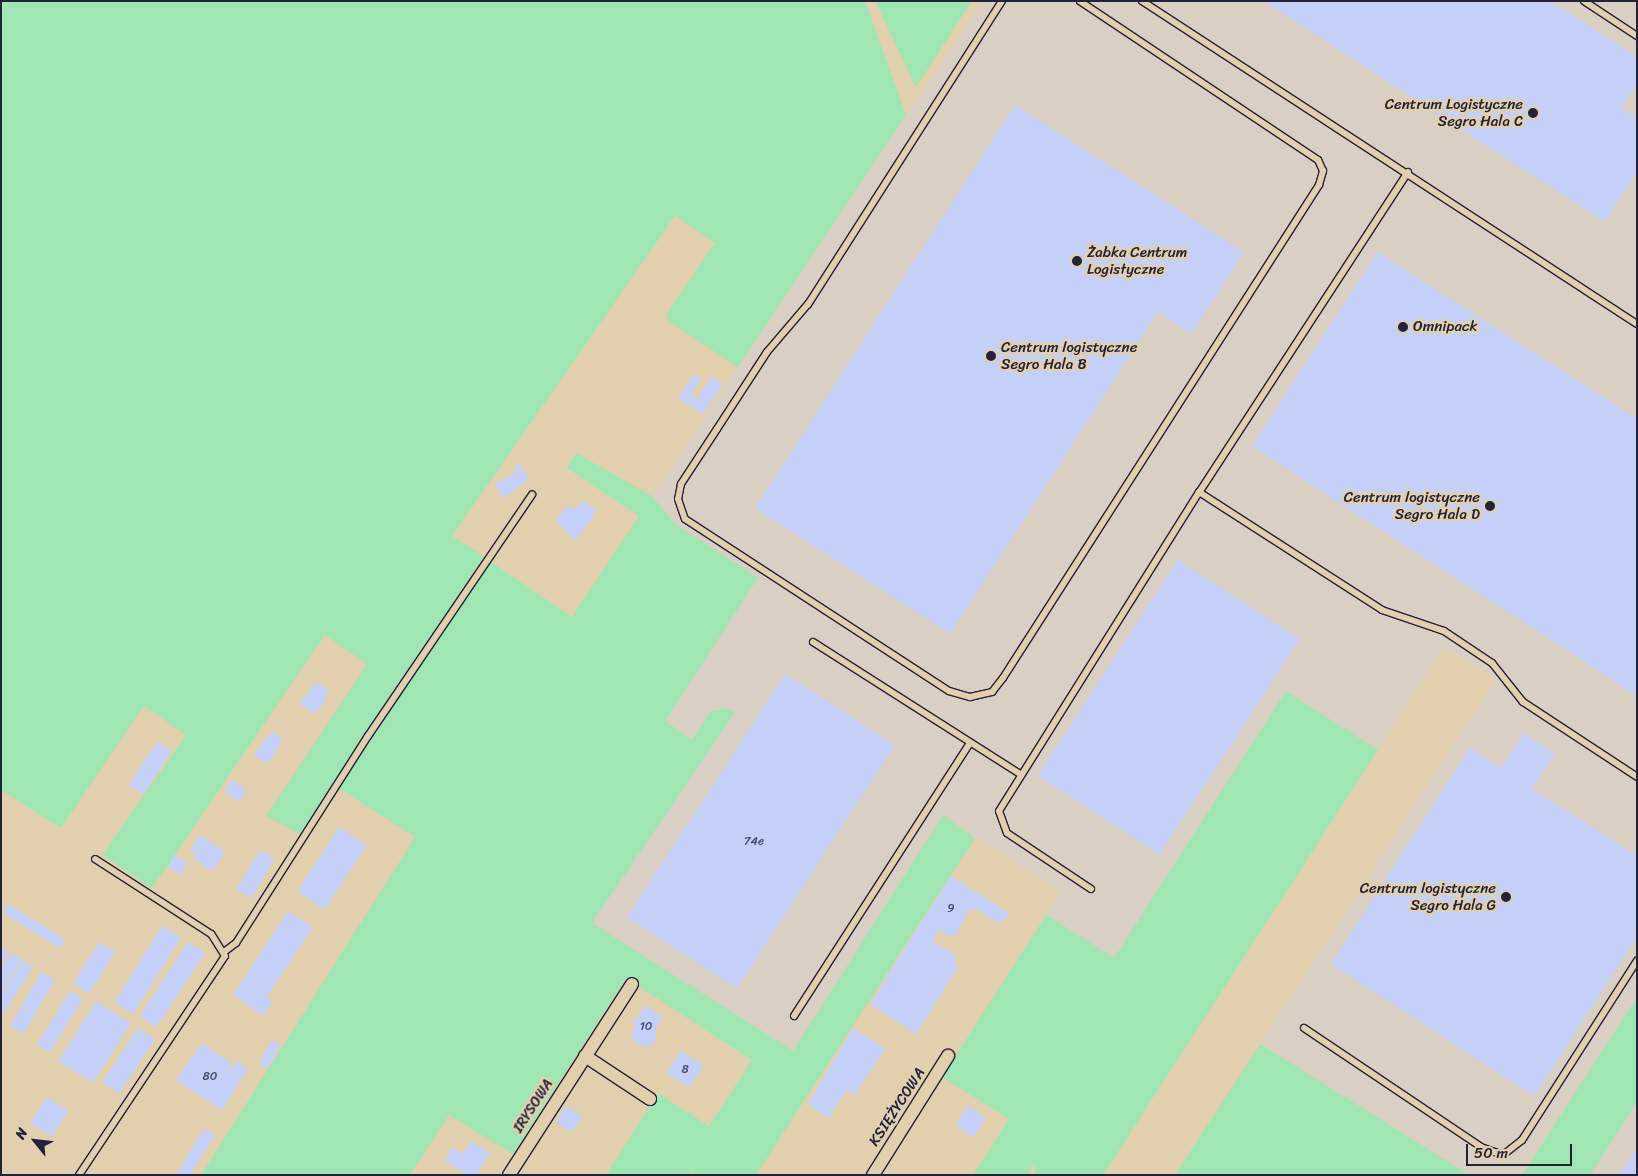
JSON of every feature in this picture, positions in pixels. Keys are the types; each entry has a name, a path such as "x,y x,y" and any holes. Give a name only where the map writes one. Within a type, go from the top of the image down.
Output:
{"street":[{"name":"IRYSOWA","path":"509,1175 632,984"},
{"path":"585,1056 650,1099"},
{"name":"KSIĘŻYCOWA","path":"873,1175 948,1056"}],"lane":[{"path":"1002,1 808,304 767,352 716,429 682,484 678,499 685,519 949,691 970,698 992,692 1003,678 1319,185 1323,171 1318,160 1080,1"},
{"path":"1142,1 1408,172 1637,324"},
{"path":"1584,1 1637,36"},
{"path":"1091,889 1012,838 1002,828 999,811 1020,774 1199,492 1408,172"},
{"path":"1199,492 1382,610 1444,631 1492,664 1523,702 1637,777"},
{"path":"79,1175 217,973 224,952 236,943 368,736 532,495"},
{"path":"813,642 1020,774"},
{"path":"794,1016 970,743"},
{"path":"95,859 212,934 224,952"},
{"path":"1304,1028 1481,1148 1503,1156 1522,1140 1637,961"}],"shaded area":[{"path":"982,1 1637,1 1637,997 1522,1175 1469,1175 1260,1044 1496,679 1444,648 1378,750 1286,691 1114,958 1047,915 1060,892 943,815 793,1051 641,955 564,938 691,739 665,721 758,578 674,523 652,496"},
{"path":"1637,1102 1637,1175 1590,1175"}],"green space":[{"path":"1,1 865,1 906,115 738,367 667,320 668,312 715,243 675,216 452,536 484,556 300,834 266,816 367,664 325,635 152,888 102,855 186,735 144,706 61,828 1,790"},
{"path":"875,1 972,1 916,87"},
{"path":"576,453 652,496 674,523 758,578 665,721 692,740 710,712 726,708 735,712 592,923 793,1051 943,815 975,838 756,1175 696,1175 691,1171 688,1175 606,1175 658,1093 709,1126 752,1060 626,978 513,1154 449,1115 410,1175 201,1175 415,837 338,788 488,560 572,617 639,516 567,468"},
{"path":"1286,691 1378,750 1103,1175 1036,1175 1034,1164 1027,1175 973,1175 1009,1119 942,1077 1044,918 1047,915 1114,958"},
{"path":"1637,997 1637,1102 1590,1175 1522,1175"},
{"path":"1260,1044 1299,1068 1469,1175 1175,1175"}],"building":[{"name":"Centrum Logistyczne Segro Hala C","path":"1264,1 1550,1 1637,57 1637,84 1621,108 1637,118 1637,172 1604,222"},
{"name":"Centrum logistyczne Segro Hala B","path":"1015,105 1244,252 1191,334 1158,312 950,634 755,508"},
{"name":"Centrum logistyczne Segro Hala D","path":"1378,252 1637,419 1637,696 1252,446"},
{"path":"694,374 701,379 691,395 697,399 712,376 723,384 703,414 678,398"},
{"path":"520,464 529,479 503,498 495,484 516,472 513,467"},
{"path":"583,501 595,509 592,519 575,540 556,521 567,505 574,510"},
{"path":"1178,560 1300,639 1160,855 1038,776"},
{"path":"785,674 895,745 737,989 627,917"},
{"path":"316,682 328,690 324,703 314,713 300,704"},
{"path":"272,731 283,739 268,764 254,755"},
{"name":"Centrum logistyczne Segro Hala G","path":"1524,733 1555,753 1532,789 1637,856 1637,937 1534,1096 1331,964 1470,748 1501,768"},
{"path":"157,742 171,751 143,795 129,786"},
{"path":"232,780 247,790 239,802 224,792"},
{"path":"339,827 367,845 325,910 297,892"},
{"path":"200,835 225,852 212,871 193,858 196,854 190,850"},
{"path":"260,850 275,859 251,898 236,889"},
{"path":"174,855 187,862 181,874 167,867"},
{"path":"951,876 1010,914 999,923 976,909 969,910 956,935 950,936 939,930 932,941 954,954 957,969 916,1034 870,1004"},
{"path":"8,904 65,940 60,948 3,912"},
{"path":"288,911 313,927 267,997 273,1001 263,1016 233,995"},
{"path":"162,926 181,938 133,1014 114,1002"},
{"path":"99,942 115,952 89,994 73,984"},
{"path":"188,942 205,953 156,1028 140,1017"},
{"path":"1,946 9,952 1,964"},
{"path":"11,953 22,959 1,991 1,968"},
{"path":"23,960 33,967 1,1017 1,994"},
{"path":"41,972 55,980 24,1034 10,1026"},
{"path":"70,991 83,999 49,1052 37,1044"},
{"path":"96,1001 131,1023 93,1083 58,1061"},
{"path":"646,1006 663,1017 656,1028 656,1040 648,1047 639,1045 630,1036 636,1026 632,1023"},
{"path":"138,1028 155,1039 119,1093 103,1083"},
{"path":"853,1028 885,1049 855,1095 846,1090 829,1118 808,1104"},
{"path":"272,1040 281,1045 268,1068 259,1064"},
{"path":"202,1043 231,1063 228,1074 237,1061 248,1069 222,1110 176,1080"},
{"path":"681,1051 704,1066 689,1088 667,1073"},
{"path":"47,1097 68,1110 52,1137 31,1123"},
{"path":"566,1106 582,1116 572,1132 556,1122"},
{"path":"968,1106 986,1118 973,1137 955,1125"},
{"path":"204,1128 215,1135 190,1175 176,1175"},
{"path":"471,1141 490,1153 476,1175 467,1175 445,1160 452,1148 462,1154"},
{"path":"1637,1147 1637,1175 1619,1175"}],"place":[{"name":"Centrum Logistyczne Segro Hala C","path":"1533,113"},
{"name":"Żabka Centrum Logistyczne","path":"1077,261"},
{"name":"Omnipack","path":"1403,327"},
{"name":"Centrum logistyczne Segro Hala B","path":"991,356"},
{"name":"Centrum logistyczne Segro Hala D","path":"1490,506"},
{"name":"Centrum logistyczne Segro Hala G","path":"1506,897"}]}
